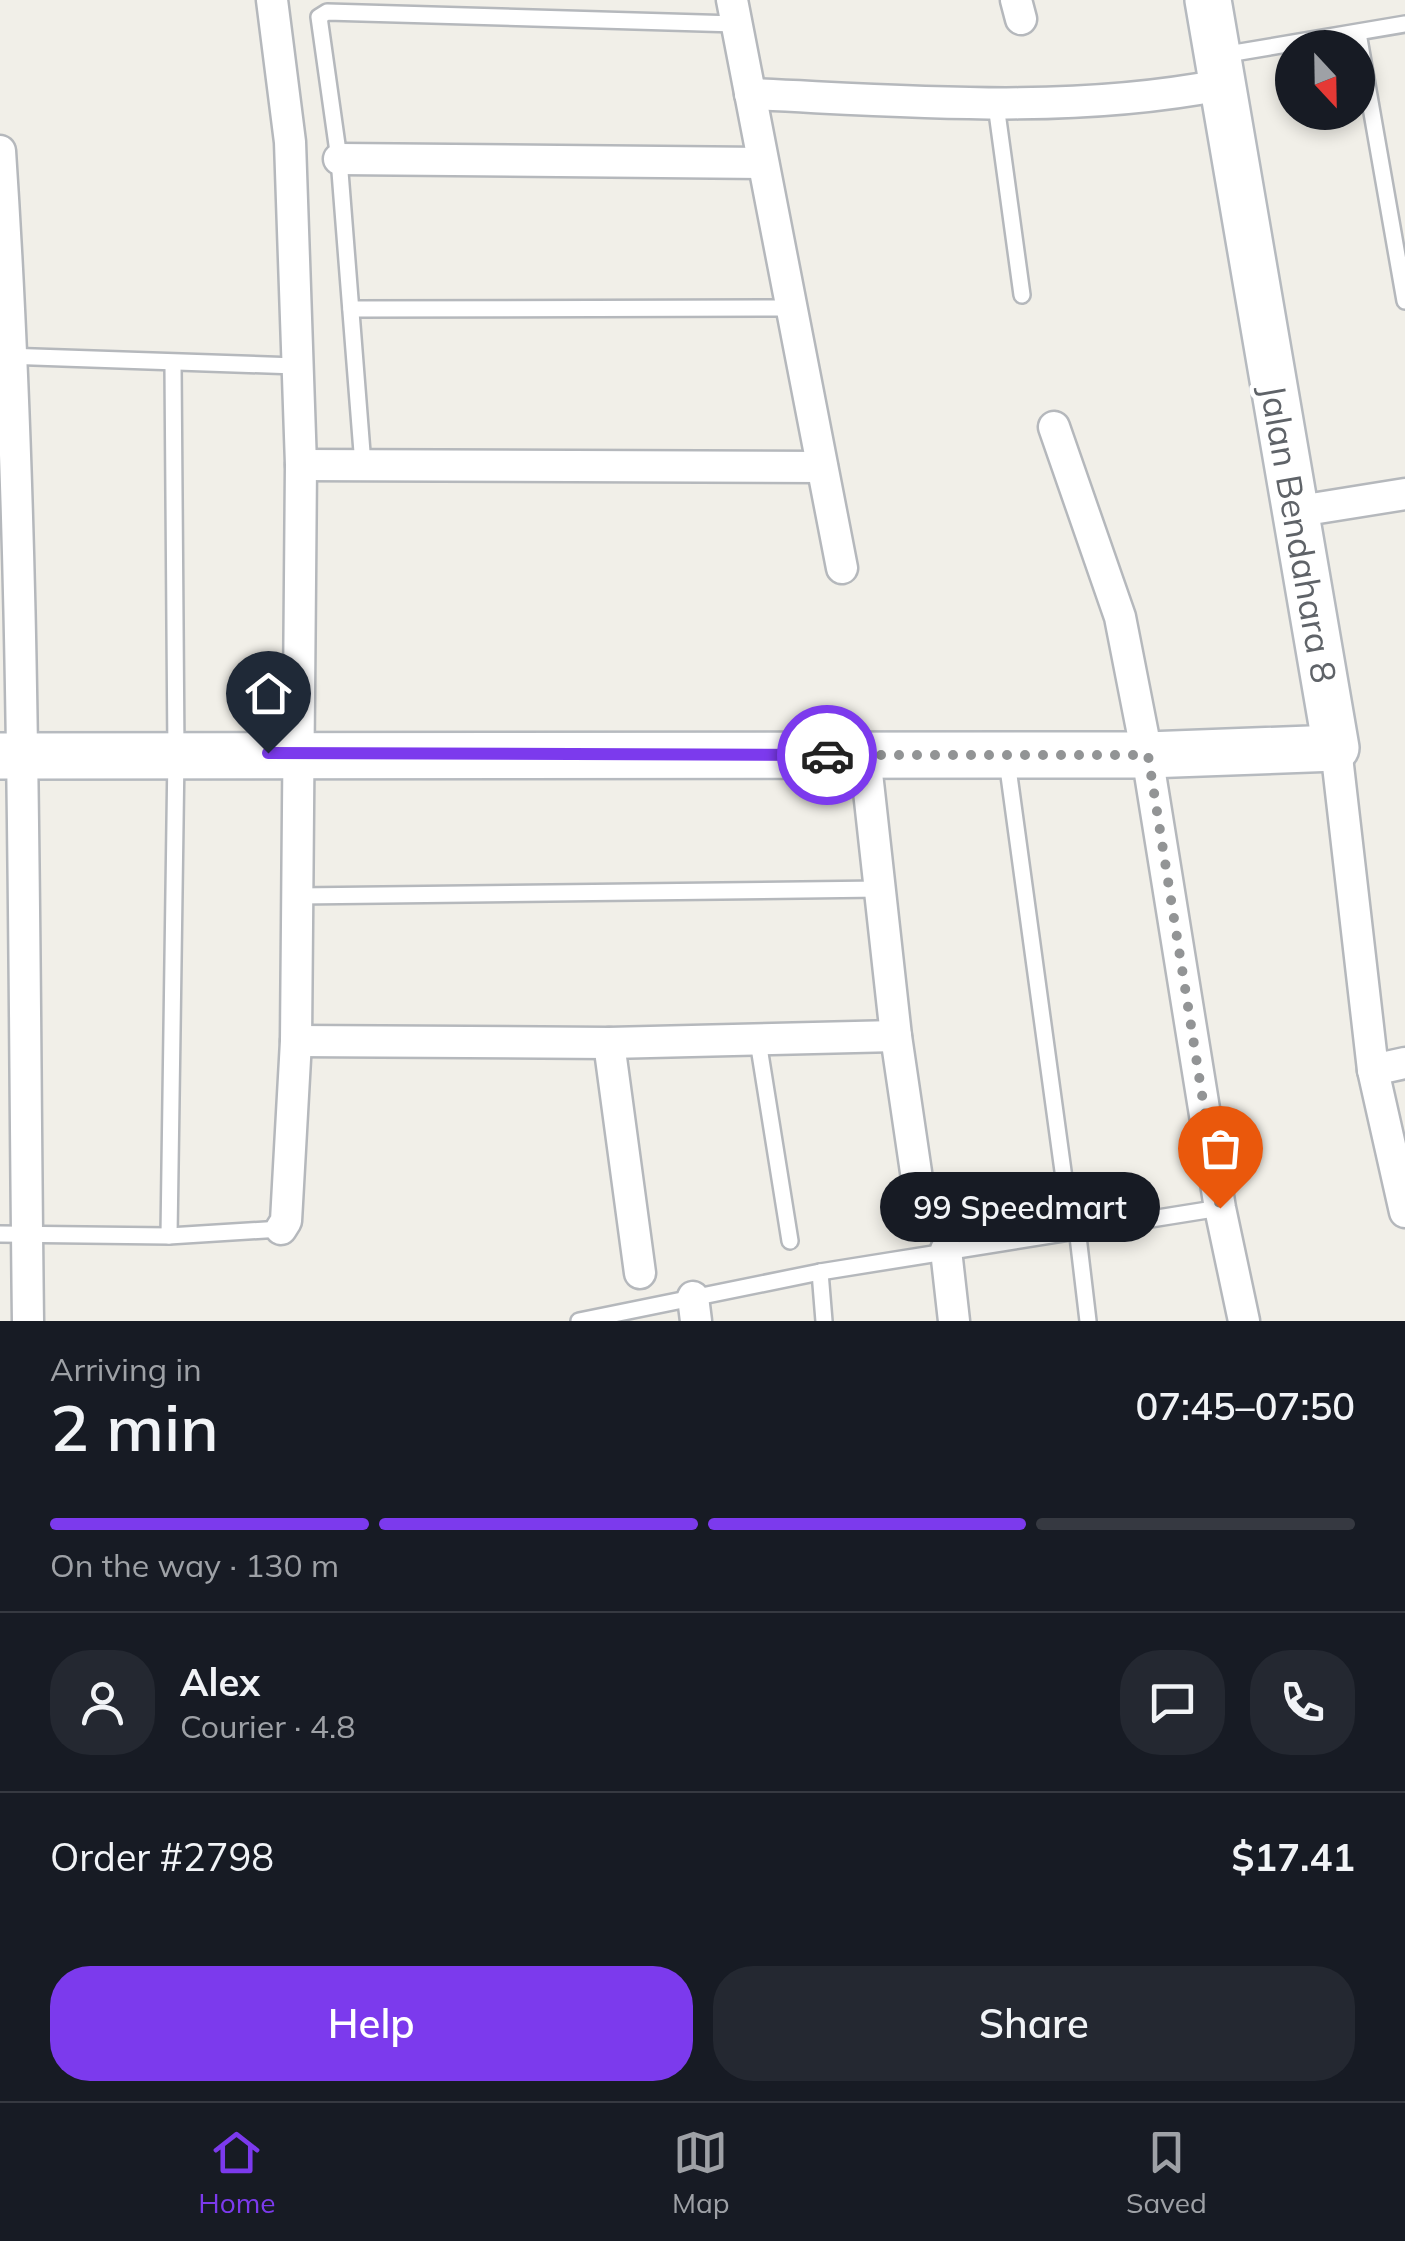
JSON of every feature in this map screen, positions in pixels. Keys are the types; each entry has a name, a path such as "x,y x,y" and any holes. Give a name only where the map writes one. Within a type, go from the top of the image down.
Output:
{"street":[{"path":"272,0 290,142 301,464 296,1042 286,1221 281,1229"},
{"name":"Jalan Bendahara 8","path":"1208,0 1336,748 1373,1070 1405,1212"},
{"path":"737,7 750,94 842,568"},
{"path":"750,94 996,105 1097,103 1147,99 1218,70"},
{"path":"0,151 12,756 13,1234 28,1321"},
{"path":"338,159 763,163"},
{"path":"1054,427 1114,595 1148,755 1220,1208 1244,1321"},
{"path":"301,464 822,467"},
{"path":"1293,512 1405,494"},
{"path":"12,756 1148,755 1336,748"},
{"path":"866,755 896,1036 922,1213"},
{"path":"296,1042 758,1041 896,1036"},
{"path":"608,1042 640,1273"},
{"path":"1373,1070 1405,1063"},
{"path":"946,1250 954,1321"}],"lane":[{"path":"363,465 338,159 318,28 320,18 327,12 737,7"},
{"path":"1374,30 1405,24"},
{"path":"1218,70 1275,55"},
{"path":"996,105 1022,295"},
{"path":"1375,130 1405,302"},
{"path":"351,309 791,308"},
{"path":"6,356 173,365 296,366"},
{"path":"169,1236 176,754 173,365"},
{"path":"1006,755 1066,1193"},
{"path":"298,896 880,889"},
{"path":"758,1041 790,1241"},
{"path":"579,1321 694,1309 820,1272 1220,1208"},
{"path":"1077,1228 1088,1321"},
{"path":"13,1234 169,1236 281,1229"},
{"path":"820,1272 824,1321"}],"way so far":[{"path":"827,755 1148,755 1220,1208"}],"place":[{"name":"99 Speedmart","path":"1220,1208"}],"route":[{"path":"268,753 827,755"}]}
